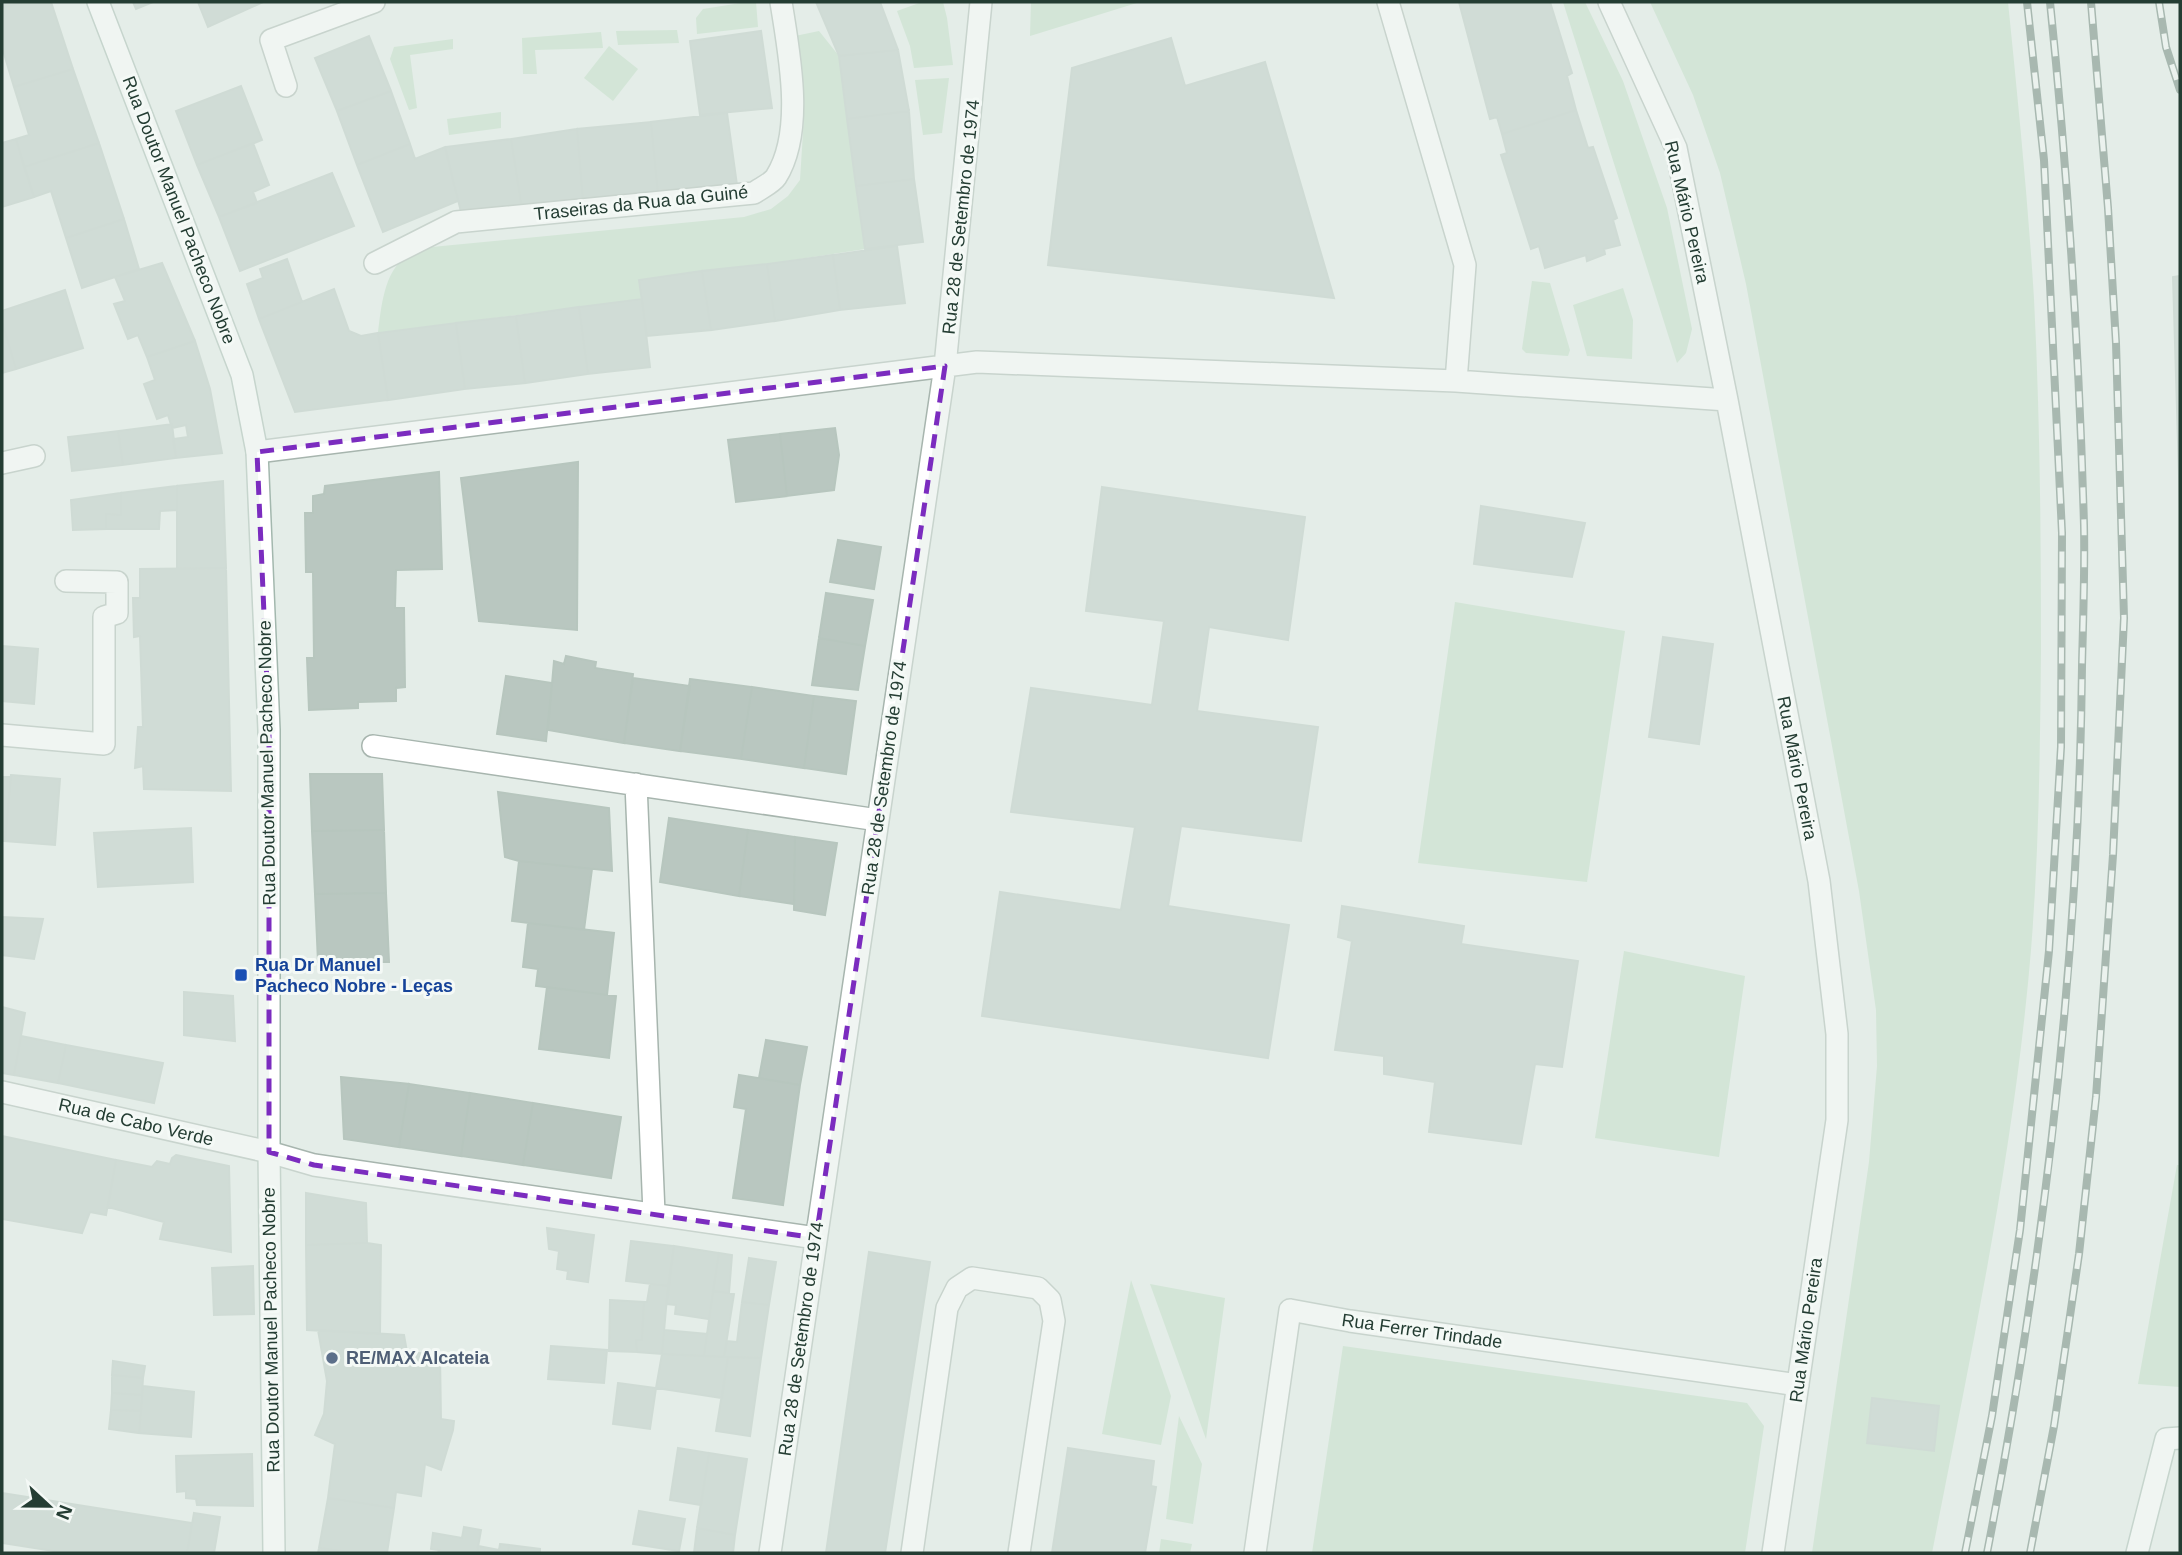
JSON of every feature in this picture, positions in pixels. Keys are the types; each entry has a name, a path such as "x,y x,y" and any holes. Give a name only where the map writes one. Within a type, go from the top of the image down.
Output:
{"street":[{"name":"Rua Doutor Manuel Pacheco Nobre","path":"98,2 242,374 257,452 269,730 269,1152 274,1553"},
{"path":"286,86 271,40 374,2"},
{"name":"Traseiras da Rua da Guiné","path":"375,263 456,222 754,193 775,178 791,137 792,75 781,2"},
{"name":"Rua 28 de Setembro de 1974","path":"770,1553 945,366 981,2"},
{"path":"1388,2 1465,265 1456,381"},
{"name":"Rua Mário Pereira","path":"1609,2 1676,148 1819,881 1837,1034 1837,1120 1773,1553"},
{"path":"257,452 977,362 1456,381 1727,400"},
{"path":"2,463 34,456"},
{"path":"2,735 104,744 104,617 117,613 117,582 66,581"},
{"path":"373,746 878,820"},
{"path":"636,784 654,1213"},
{"name":"Rua de Cabo Verde","path":"2,1092 269,1152 314,1165 816,1238"},
{"path":"912,1553 947,1308 957,1288 972,1278 1038,1288 1050,1300 1054,1321 1019,1553"},
{"name":"Rua Ferrer Trindade","path":"1255,1553 1290,1310 1350,1321 1798,1385"},
{"path":"2137,1553 2173,1439"}],"highlighted area":[{"path":"945,366 816,1238 314,1165 269,1152 269,730 257,452"}],"green space":[{"path":"756,2 758,27 697,34 696,18 703,9"},
{"path":"922,2 943,2 953,65 914,68 910,46 897,11"},
{"path":"1031,2 1140,2 1030,36"},
{"path":"1563,2 1585,2 1623,81 1667,208 1692,329 1686,353 1677,363"},
{"path":"1650,2 2008,2 2029,225 2038,387 2041,652 2036,876 2031,950 2014,1102 1976,1328 1932,1553 1812,1553 1869,1162 1877,1066 1876,1010 1859,891 1746,284 1720,173 1693,95"},
{"path":"677,30 679,43 618,45 616,31"},
{"path":"819,31 839,56 865,249 640,280 642,299 378,333 385,291 393,271 409,255 432,247 744,217 771,209 788,196 800,180 804,117 795,36"},
{"path":"601,32 603,48 535,50 537,74 523,74 522,38"},
{"path":"453,39 453,49 410,55 417,108 409,110 390,59 394,47"},
{"path":"609,46 638,69 613,101 584,78"},
{"path":"949,78 942,133 923,135 915,80"},
{"path":"501,112 501,128 449,135 447,119"},
{"path":"1532,281 1550,283 1570,350 1568,356 1526,353 1522,349"},
{"path":"1623,288 1633,320 1632,359 1587,356 1573,305"},
{"path":"1455,602 1625,631 1587,882 1418,863"},
{"path":"1624,951 1745,976 1719,1157 1595,1138"},
{"path":"2177,1165 2180,1165 2180,1387 2138,1384"},
{"path":"1131,1280 1171,1396 1161,1445 1102,1434"},
{"path":"1150,1284 1225,1298 1206,1439"},
{"path":"1343,1346 1747,1403 1764,1426 1745,1553 1312,1553"},
{"path":"1179,1416 1202,1464 1193,1524 1166,1519"},
{"path":"1161,1539 1192,1544 1190,1553 1159,1553"}],"building":[{"path":"2,2 23,2 2,8"},
{"path":"23,2 51,2 73,69 14,87 2,47 2,8"},
{"path":"133,2 153,2 136,9"},
{"path":"198,2 263,2 208,27"},
{"path":"816,2 880,2 898,50 839,56"},
{"path":"1459,2 1550,2 1572,73 1567,76 1576,110 1502,134 1497,117 1490,119"},
{"path":"761,31 772,108 700,115 690,41"},
{"path":"369,36 391,91 337,111 315,58"},
{"path":"1171,38 1185,86 1265,62 1334,298 1048,265 1072,68"},
{"path":"898,50 909,111 847,119 839,56"},
{"path":"73,69 99,143 24,167 16,139 29,135 14,87"},
{"path":"241,86 262,140 197,165 176,111"},
{"path":"391,91 410,144 357,165 337,111"},
{"path":"1576,110 1588,148 1593,147 1617,218 1613,220 1620,245 1604,249 1605,254 1587,261 1586,255 1545,268 1539,246 1531,249 1501,155 1507,153 1502,134"},
{"path":"909,111 914,179 856,186 847,119"},
{"path":"727,113 737,185 658,194 651,122"},
{"path":"651,122 658,194 583,201 577,129"},
{"path":"577,129 583,201 522,209 511,139"},
{"path":"16,139 34,197 2,207 2,143"},
{"path":"511,139 522,209 462,216 445,147"},
{"path":"99,143 124,219 66,238 51,191 34,197 24,167"},
{"path":"253,143 269,185 253,192 257,203 219,217 197,165"},
{"path":"410,144 415,159 445,147 458,201 383,232 357,165"},
{"path":"332,173 354,226 240,271 219,217"},
{"path":"914,179 923,242 865,249 856,186"},
{"path":"124,219 139,269 82,288 66,238"},
{"path":"897,246 905,303 840,310 833,255"},
{"path":"833,255 840,310 775,321 767,264"},
{"path":"287,259 302,302 259,319 247,284 263,278 260,269"},
{"path":"162,263 195,341 147,357 138,335 128,339 114,304 125,301 115,277"},
{"path":"767,264 775,321 711,330 702,271"},
{"path":"702,271 711,330 647,336 639,280"},
{"path":"2180,276 2180,508 2173,277"},
{"path":"334,289 349,331 361,336 378,333 388,400 295,412 259,319"},
{"path":"65,290 83,348 16,369 2,322 2,311"},
{"path":"642,299 650,367 588,374 579,307"},
{"path":"579,307 588,374 525,383 516,316"},
{"path":"516,316 525,383 465,389 456,323"},
{"path":"2,322 16,369 2,373"},
{"path":"456,323 465,389 388,400 378,333"},
{"path":"195,341 210,389 222,453 176,458 173,439 188,437 186,425 172,428 168,415 157,419 144,384 155,380 147,357"},
{"path":"172,424 176,458 123,465 118,431"},
{"path":"835,428 839,455 834,490 787,496 780,434"},
{"path":"118,431 123,465 72,471 68,437"},
{"path":"780,434 787,496 736,502 728,440"},
{"path":"578,462 577,630 479,621 461,478"},
{"path":"439,472 442,569 396,570 395,608 404,608 405,687 396,688 396,701 358,702 358,708 309,710 307,658 314,658 313,572 306,572 305,513 313,513 313,496 324,494 325,486"},
{"path":"223,481 226,568 177,569 177,486"},
{"path":"177,486 177,510 160,511 159,529 106,529 106,514 121,515 121,493"},
{"path":"1102,487 1305,517 1288,640 1209,627 1197,711 1318,727 1301,841 1181,826 1168,906 1289,925 1268,1058 982,1016 1000,892 1121,910 1135,827 1011,812 1031,688 1152,705 1164,621 1086,611"},
{"path":"121,493 121,515 106,514 106,529 73,530 71,500"},
{"path":"1481,506 1585,523 1572,577 1474,564"},
{"path":"838,540 881,547 874,589 830,582"},
{"path":"226,568 231,791 144,789 143,766 135,768 138,727 143,727 140,636 134,637 133,598 140,598 140,569"},
{"path":"826,593 873,600 865,646 819,638"},
{"path":"1663,637 1713,644 1699,744 1649,737"},
{"path":"819,638 865,646 858,690 812,685"},
{"path":"2,646 38,649 34,704 2,701"},
{"path":"566,656 596,662 595,668 633,674 624,743 548,730 554,661 564,664"},
{"path":"506,676 552,683 546,741 497,734"},
{"path":"633,678 690,686 680,751 624,743"},
{"path":"690,679 752,687 741,759 680,751"},
{"path":"752,687 814,696 804,768 741,759"},
{"path":"814,696 856,701 846,774 804,768"},
{"path":"310,774 382,774 384,830 312,831"},
{"path":"11,775 60,779 55,845 5,841"},
{"path":"2,777 11,777 5,841 2,841"},
{"path":"498,792 609,808 612,871 519,861 505,857"},
{"path":"669,818 748,830 739,896 660,882"},
{"path":"191,828 193,882 98,887 94,833"},
{"path":"384,830 386,893 315,894 312,831"},
{"path":"748,830 795,837 794,904 739,896"},
{"path":"795,837 837,843 825,915 794,910"},
{"path":"519,861 592,869 584,930 512,921"},
{"path":"386,893 389,962 318,962 315,894"},
{"path":"1342,906 1464,926 1461,944 1578,961 1562,1067 1535,1064 1521,1144 1429,1132 1435,1082 1384,1074 1384,1056 1335,1050 1352,941 1338,937"},
{"path":"2,917 43,919 34,959 2,955"},
{"path":"528,923 614,933 607,995 536,986 538,969 523,967"},
{"path":"547,987 616,996 609,1058 539,1049"},
{"path":"184,992 233,996 235,1041 184,1035"},
{"path":"2,1007 25,1013 14,1075 2,1073"},
{"path":"21,1036 66,1045 58,1083 14,1075"},
{"path":"766,1040 807,1047 800,1085 759,1078"},
{"path":"66,1045 163,1063 154,1103 58,1083"},
{"path":"739,1075 800,1085 783,1205 733,1198 746,1109 734,1107"},
{"path":"341,1077 409,1084 399,1147 344,1139"},
{"path":"409,1084 470,1093 461,1156 399,1147"},
{"path":"470,1093 533,1103 523,1165 461,1156"},
{"path":"533,1103 621,1117 611,1178 523,1165"},
{"path":"2,1136 116,1160 106,1215 90,1212 82,1233 2,1219"},
{"path":"176,1155 229,1166 231,1252 160,1239 164,1222 108,1207 116,1160 152,1167 157,1161 170,1164"},
{"path":"306,1193 366,1203 367,1243 306,1245"},
{"path":"547,1228 594,1235 588,1282 567,1279 568,1271 557,1269 559,1251 549,1249"},
{"path":"631,1241 674,1246 668,1286 626,1281"},
{"path":"306,1245 381,1245 380,1334 307,1330"},
{"path":"674,1246 719,1253 709,1319 675,1314 676,1305 667,1304"},
{"path":"869,1252 930,1262 885,1553 826,1553"},
{"path":"719,1253 732,1255 729,1293 713,1291"},
{"path":"749,1258 776,1262 769,1305 742,1302"},
{"path":"253,1266 254,1314 214,1315 212,1268"},
{"path":"650,1284 668,1286 662,1354 637,1352 636,1340 642,1340 644,1302 647,1302"},
{"path":"713,1291 734,1294 724,1357 704,1356"},
{"path":"610,1300 644,1302 642,1340 636,1340 637,1352 609,1351"},
{"path":"742,1302 769,1305 761,1358 724,1357 727,1341 737,1342"},
{"path":"318,1330 404,1335 407,1352 440,1355 441,1419 454,1421 453,1430 441,1470 425,1464 421,1496 396,1492 394,1508 328,1498 335,1444 315,1435 324,1414 327,1381"},
{"path":"664,1330 707,1334 704,1356 662,1354"},
{"path":"551,1346 607,1350 604,1383 548,1379"},
{"path":"662,1354 728,1357 722,1398 656,1388"},
{"path":"728,1357 761,1358 750,1436 716,1431"},
{"path":"113,1361 145,1366 143,1378 112,1375"},
{"path":"112,1375 143,1378 142,1395 112,1393"},
{"path":"618,1383 656,1388 650,1429 613,1424"},
{"path":"143,1386 194,1392 191,1437 139,1433"},
{"path":"112,1393 142,1395 141,1411 111,1410"},
{"path":"1872,1398 1939,1406 1934,1451 1867,1443"},
{"path":"111,1410 141,1411 139,1433 109,1429"},
{"path":"678,1448 709,1453 701,1505 670,1500"},
{"path":"1068,1448 1154,1461 1151,1486 1156,1487 1145,1553 1052,1553"},
{"path":"709,1453 747,1459 735,1535 697,1528"},
{"path":"252,1454 253,1506 197,1505 196,1499 186,1498 186,1491 177,1492 176,1456"},
{"path":"2,1493 192,1523 187,1553 66,1553 2,1543"},
{"path":"328,1498 394,1508 387,1553 355,1553 319,1548"},
{"path":"639,1511 685,1519 679,1551 633,1544"},
{"path":"194,1513 220,1517 214,1553 187,1553"},
{"path":"464,1527 481,1530 477,1553 438,1553 439,1550 431,1549 433,1533 462,1538"},
{"path":"697,1528 735,1535 733,1553 694,1553"},
{"path":"500,1544 509,1545 508,1553 477,1553 478,1546 499,1550"},
{"path":"509,1545 540,1549 540,1553 508,1553"},
{"path":"319,1548 355,1553 318,1553"}],"railway":[{"path":"1965,1553 1992,1416 2020,1230 2049,951 2061,747 2062,533 2044,160 2027,2"},
{"path":"1987,1553 2025,1333 2055,1112 2074,890 2079,778 2084,560 2082,460 2067,198 2050,2"},
{"path":"2030,1553 2054,1426 2079,1254 2096,1097 2113,855 2124,618 2116,343 2091,2"},
{"path":"2159,2 2166,47 2180,90"}],"place":[{"name":"Rua Dr Manuel Pacheco Nobre - Leças","path":"241,975"},
{"name":"RE/MAX Alcateia","path":"332,1358"}]}
